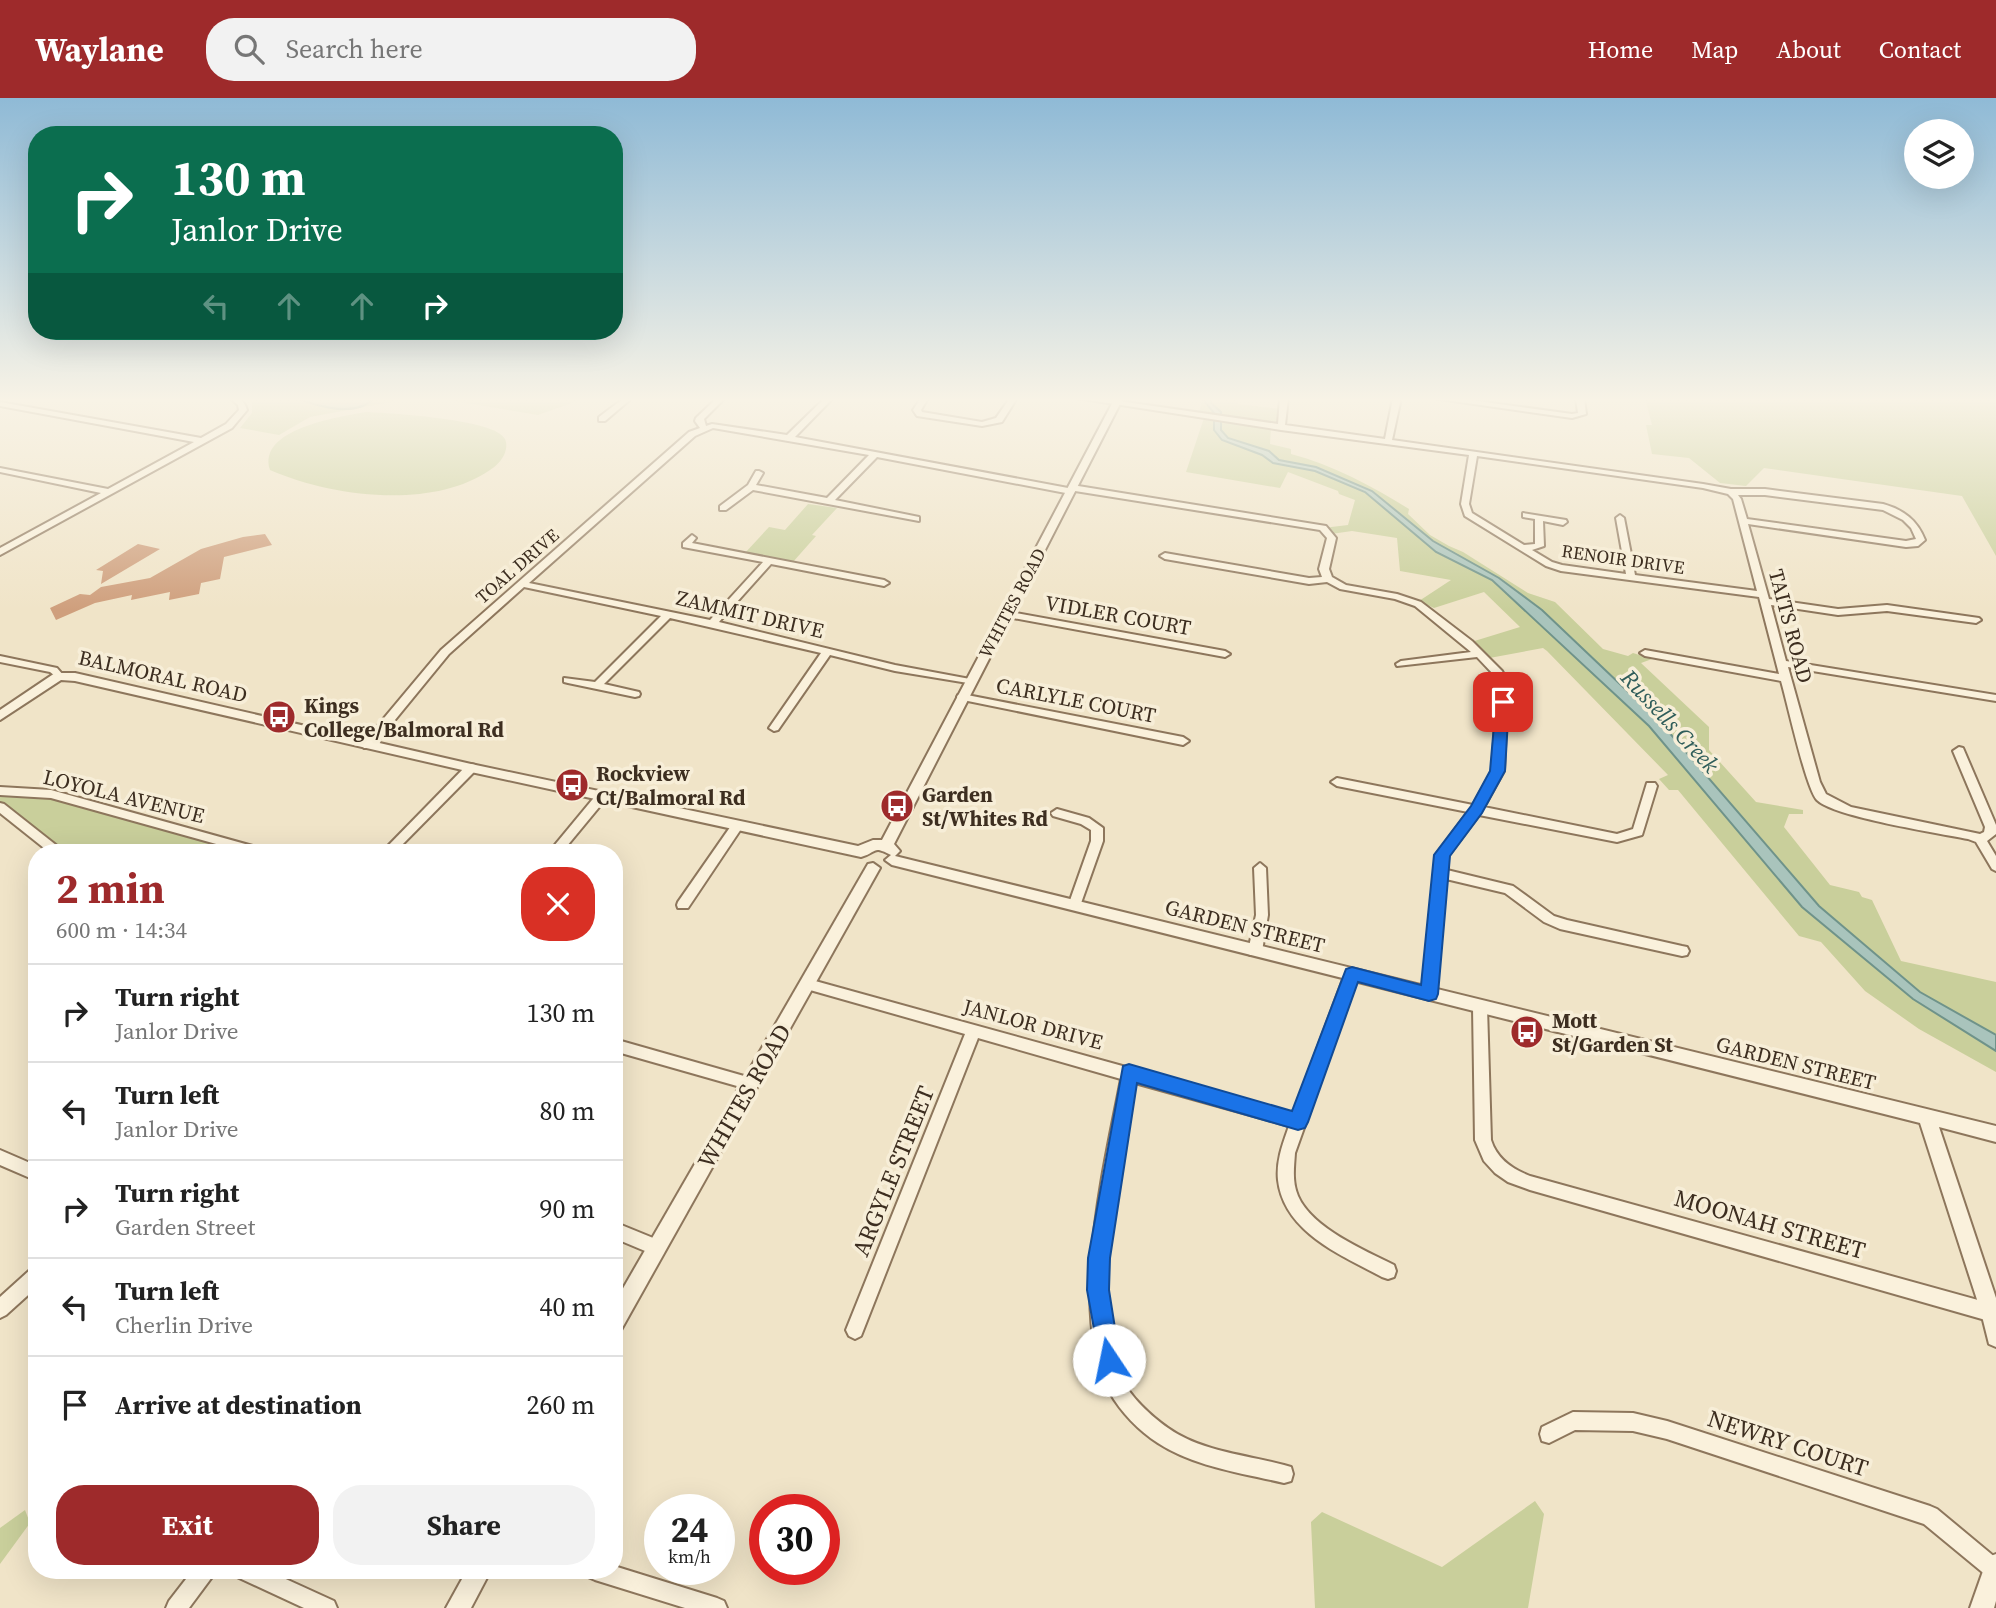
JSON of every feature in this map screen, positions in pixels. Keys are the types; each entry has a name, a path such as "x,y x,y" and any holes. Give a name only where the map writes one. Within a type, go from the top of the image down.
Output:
{"street":[{"path":"1,552 153,468"},
{"name":"TOAL DRIVE","path":"368,744 437,660 656,468"},
{"path":"829,501 860,468"},
{"path":"956,468 1323,527 1332,538 1324,569 1328,579"},
{"name":"WHITES ROAD","path":"889,853 962,697 1083,468"},
{"name":"RENOIR DRIVE","path":"1471,468 1465,504 1468,514 1521,548 1562,568 1631,576 1838,612 1887,608 1976,620"},
{"path":"1573,468 1731,492 1765,492 1894,509 1906,516 1921,540 1915,544 1906,544 1743,521"},
{"path":"0,470 109,492"},
{"path":"723,508 751,486 758,473"},
{"path":"751,486 916,519"},
{"name":"TAITS ROAD","path":"1731,492 1737,499 1784,678 1821,797 1837,806 1955,830 1980,839"},
{"path":"1527,515 1563,522"},
{"path":"1620,518 1631,576"},
{"path":"1521,548 1540,546 1539,519"},
{"path":"686,544 884,583"},
{"path":"1165,556 1309,581 1328,579 1343,587 1397,597 1418,604 1498,673 1503,682 1498,771 1477,809 1442,855 1429,994"},
{"path":"712,623 769,561"},
{"name":"ZAMMIT DRIVE","path":"521,584 712,623 827,652 970,682"},
{"path":"597,686 668,614"},
{"name":"VIDLER COURT","path":"1005,614 1225,654"},
{"path":"774,728 827,652"},
{"path":"1645,653 1784,678"},
{"path":"1401,664 1479,654"},
{"path":"0,659 53,670 59,676"},
{"path":"1781,663 1996,698"},
{"name":"BALMORAL ROAD","path":"0,716 59,676 75,677 601,797 861,852"},
{"path":"568,680 635,694"},
{"name":"CARLYLE COURT","path":"962,697 1183,741"},
{"path":"1959,751 1991,827 1990,834 1980,839 1996,866"},
{"path":"396,844 471,768"},
{"path":"1337,782 1618,838 1629,837 1638,832 1651,786"},
{"name":"LOYOLA AVENUE","path":"0,791 51,794 217,844"},
{"path":"562,844 601,797"},
{"path":"0,807 47,844"},
{"path":"1057,813 1085,821 1097,828 1097,841 1074,906"},
{"path":"682,905 737,826"},
{"path":"875,844 889,853 884,866 873,868 862,862 861,852 875,844"},
{"name":"GARDEN STREET","path":"889,853 1074,906 1996,1134"},
{"name":"WHITES ROAD","path":"623,1307 873,868"},
{"path":"1255,951 1262,915 1260,868"},
{"path":"1441,873 1509,889 1549,919 1565,925 1682,951"},
{"path":"1352,974 1298,1122 1287,1145 1285,1172 1288,1196 1303,1221 1323,1236 1388,1270"},
{"name":"JANLOR DRIVE","path":"808,984 1129,1072 1298,1122"},
{"name":"MOONAH STREET","path":"1480,1007 1485,1150 1501,1170 1530,1183 1993,1313"},
{"name":"ARGYLE STREET","path":"855,1330 974,1030"},
{"path":"623,1048 751,1084"},
{"path":"1129,1072 1099,1258 1098,1290 1104,1340 1114,1380 1137,1411 1163,1436 1199,1451 1284,1474"},
{"path":"1927,1118 1993,1313 1996,1337"},
{"path":"0,1157 28,1170"},
{"path":"623,1234 657,1248"},
{"path":"0,1308 28,1283"},
{"name":"NEWRY COURT","path":"1549,1434 1573,1421 1633,1422 1667,1430 1930,1516 1995,1567"},
{"path":"1982,1608 1995,1567"},
{"path":"176,1608 198,1579"},
{"path":"264,1579 327,1608"},
{"path":"458,1608 475,1579"},
{"path":"623,1579 717,1608"}],"green space":[{"path":"491,468 466,483 440,491 411,495 382,495 322,487 270,470"},
{"path":"1187,468 1332,468 1409,509 1408,514 1430,535 1463,552 1528,593 1555,602 1603,649 1652,659 1641,663 1709,727 1709,750 1756,802 1803,810 1803,814 1789,814 1784,827 1830,885 1859,892 1862,897 1872,900 1901,961 1996,982 1996,1072 1919,1029 1865,991 1821,942 1799,936 1678,790 1669,790 1659,779 1668,775 1547,651 1543,648 1484,659 1468,643 1520,627 1484,592 1434,608 1419,601 1451,580 1400,571 1397,538 1352,531 1331,534 1323,528 1348,525 1355,500 1339,494 1338,491 1288,472 1280,488 1186,472"},
{"path":"1702,468 1764,468 1746,486 1720,483"},
{"path":"1767,468 1996,468 1996,556 1962,496"},
{"path":"808,504 837,508 812,535 816,536 793,562 745,553 769,527 785,530"},
{"path":"0,791 51,794 234,844 47,844 0,807"},
{"path":"1535,1501 1544,1514 1528,1608 1315,1608 1311,1522 1322,1512 1442,1567"},
{"path":"25,1510 28,1526 0,1564 0,1528"}],"water":[{"path":"1302,468 1319,468 1372,491 1433,541 1499,578 1542,610 1661,723 1819,906 1920,992 1996,1035 1996,1051 1913,999 1802,907 1649,726 1492,580 1436,552 1365,492 1315,471"}],"building":[{"path":"265,534 272,545 224,557 220,579 201,583 199,594 169,600 170,592 131,600 132,595 95,603 56,620 50,608 80,594 90,595 101,587 150,578 201,549"},
{"path":"138,544 160,549 101,584 103,571 96,570"}],"place":[{"name":"Kings College/Balmoral Rd","path":"279,717"},
{"name":"Rockview Ct/Balmoral Rd","path":"572,785"},
{"name":"Garden St/Whites Rd","path":"897,806"},
{"name":"Mott St/Garden St","path":"1527,1032"}],"route":[{"path":"1109,1360 1098,1290 1099,1258 1129,1072 1298,1122 1352,974 1429,994 1442,855 1477,809 1498,771 1503,702"}],"water label":[{"name":"Russells Creek","path":"1670,721"}]}
